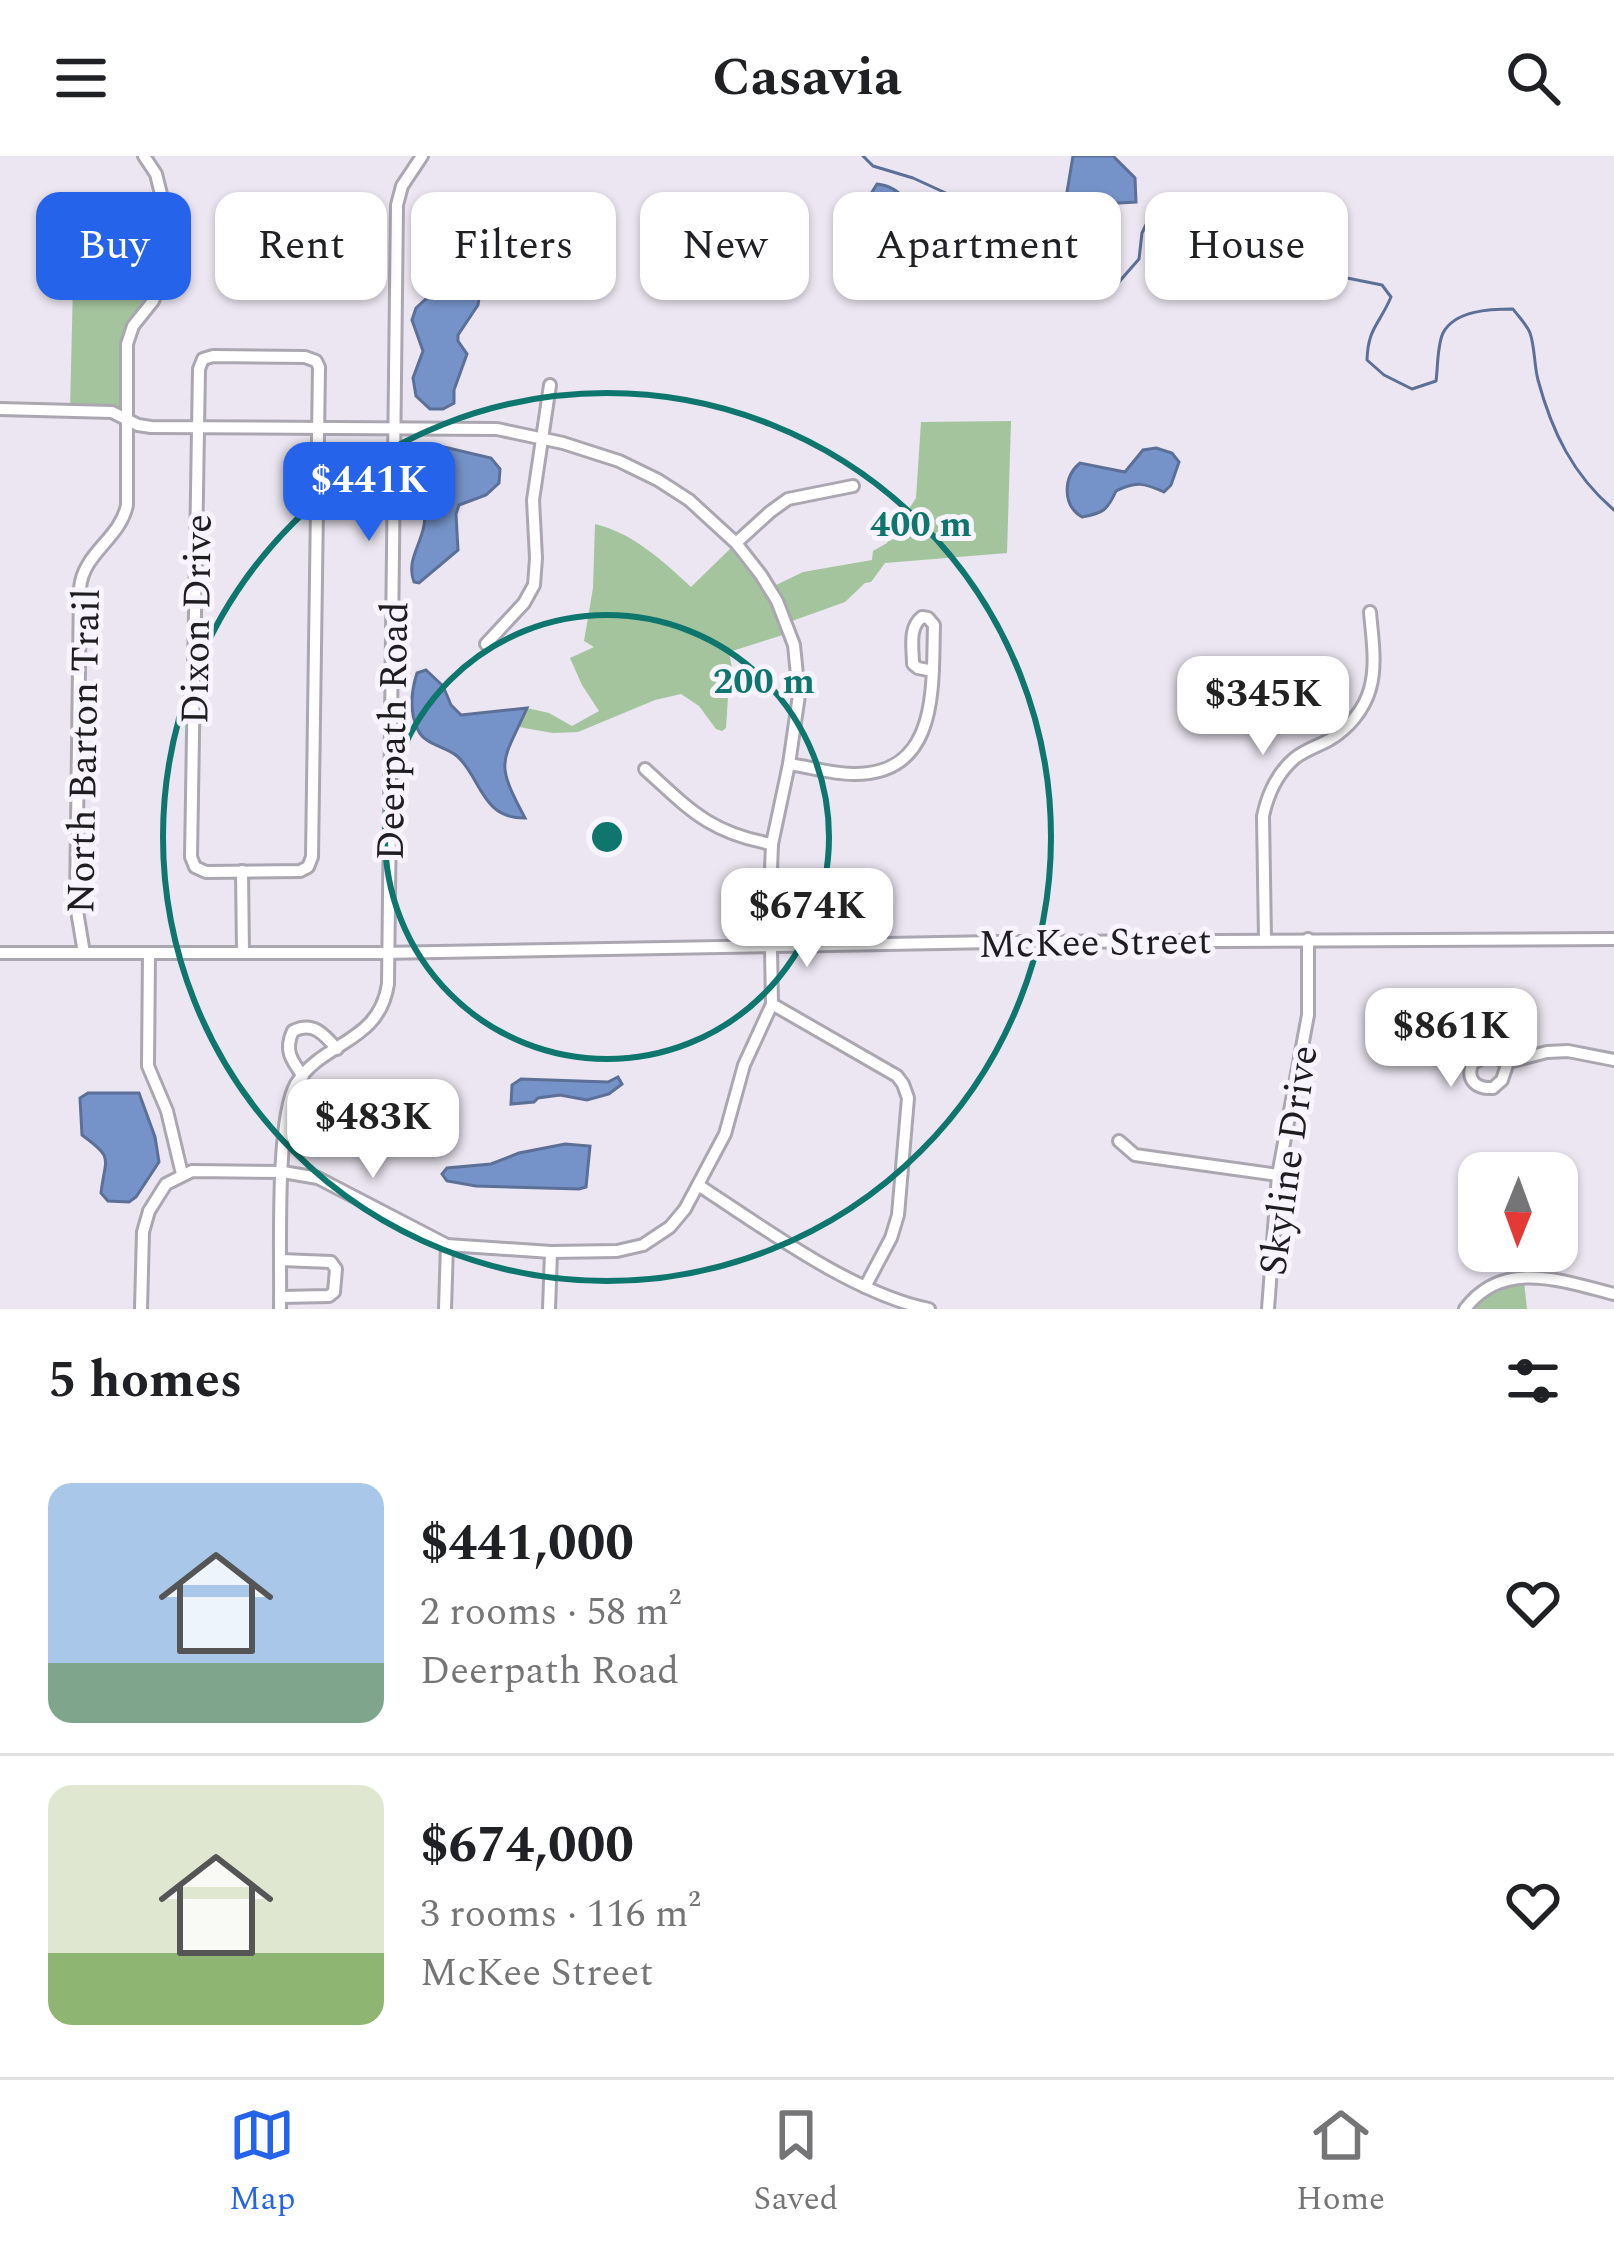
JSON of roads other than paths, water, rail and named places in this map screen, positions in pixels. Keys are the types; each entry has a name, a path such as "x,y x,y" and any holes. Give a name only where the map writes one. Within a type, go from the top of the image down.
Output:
{"street":[{"name":"North Barton Trail","path":"84,953 76,905 81,576 125,514 126,354 130,334 153,301 159,279 160,184 144,156"},
{"name":"Deerpath Road","path":"303,1076 370,1025 383,1006 388,984 398,206 402,186 422,156"},
{"name":"Dixon Drive","path":"242,871 206,872 195,867 191,857 199,369 203,359 305,357 316,362 318,429"},
{"path":"486,644 534,586 533,500 550,386"},
{"path":"0,409 98,411 152,427 497,429 598,453 689,500 736,543 776,601 794,645 799,694 772,844 772,1004 744,1065 725,1134 670,1227 643,1245 617,1251 447,1245 318,1178 202,1169 166,1184 148,1211 142,1244 141,1309"},
{"path":"243,953 242,871 298,871 308,867 312,857 318,429"},
{"path":"736,543 788,499 853,487"},
{"path":"1265,939 1263,816 1270,791 1295,758 1336,736 1365,703 1374,671 1370,612"},
{"path":"789,764 850,774 875,773 896,764 923,734 930,714 933,671 934,625 922,617 913,630 914,664 933,671"},
{"path":"645,769 719,830 772,844"},
{"name":"Skyline Drive","path":"1268,1309 1278,1175 1308,1015 1308,939"},
{"name":"McKee Street","path":"0,953 1614,939"},
{"path":"149,953 148,1066 167,1111 182,1174"},
{"path":"772,1004 897,1076 906,1090 898,1215 865,1287"},
{"path":"281,1260 332,1262 334,1292 280,1303 283,1172 285,1117 303,1076 290,1058 288,1042 292,1030 302,1026 315,1028 337,1049"},
{"path":"1508,1062 1568,1051 1614,1060"},
{"path":"1119,1142 1135,1155 1278,1175"},
{"path":"698,1185 865,1287 929,1309"},
{"path":"445,1309 447,1245"},
{"path":"549,1309 551,1252"},
{"path":"1465,1309 1498,1281 1523,1276 1614,1294"}],"water":[{"path":"1073,156 1113,156 1135,178 1136,202 1121,203 1121,192 1067,192"},
{"path":"877,184 898,192 872,192"},
{"path":"425,300 479,300 458,335 467,354 454,403 443,409 430,409 416,396 413,378 423,351 412,320"},
{"path":"444,447 491,458 500,469 499,483 486,495 459,505 458,550 419,583 414,582 413,560 425,519 411,469 419,455"},
{"path":"1143,450 1172,453 1179,462 1164,492 1145,485 1129,486 1116,491 1100,512 1082,517 1075,512 1067,491 1080,463 1125,472"},
{"path":"426,670 461,715 527,708 505,762 509,784 525,818 499,812 457,756 421,735 413,716 412,695 417,673"},
{"path":"618,1077 622,1084 609,1094 587,1100 560,1095 511,1104 512,1085 521,1079 608,1082"},
{"path":"88,1093 139,1093 159,1162 129,1202 108,1201 101,1193 104,1154 82,1135 80,1098"},
{"path":"565,1144 590,1146 586,1187 476,1186 447,1181 442,1174 447,1168 491,1164"}],"waterway":[{"path":"863,156 873,166 913,178 1007,221 1028,222 1042,243 1084,283 1118,283 1139,259 1142,233 1155,206 1165,198 1185,218 1193,263 1206,267 1261,234 1286,270 1293,295 1314,298 1321,281 1337,276 1382,285 1391,297 1372,333 1367,360 1412,389 1436,381 1440,344 1449,325 1474,312 1513,309 1530,333 1538,380 1557,435 1587,482 1614,510"}]}
